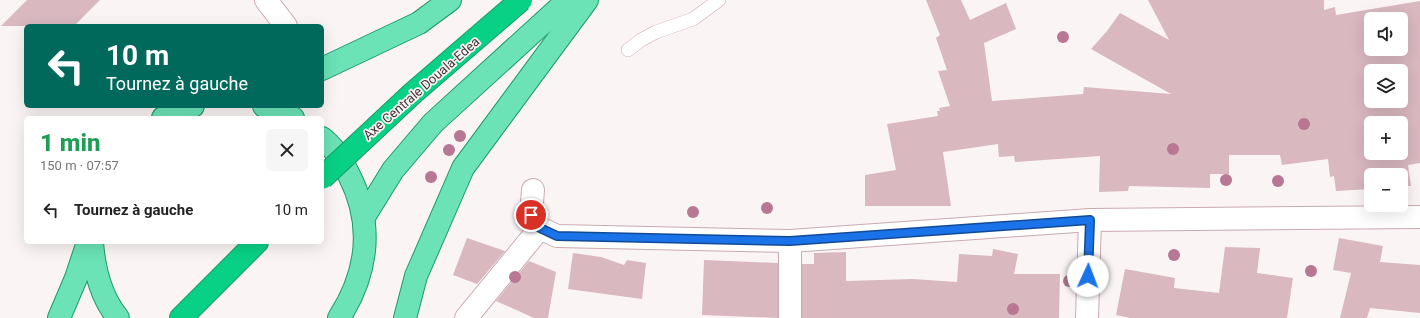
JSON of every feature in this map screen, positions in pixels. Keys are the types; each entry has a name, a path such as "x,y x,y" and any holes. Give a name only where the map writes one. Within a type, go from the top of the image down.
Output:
{"highway":[{"name":"Axe Centrale Douala-Edea","path":"324,176 413,93 521,0"},
{"path":"181,318 255,244"}],"main road":[{"path":"324,68 419,23 450,0"},
{"path":"364,217 393,170 433,123 568,0"},
{"path":"405,318 416,276 463,168 586,0"},
{"path":"168,116 188,108"},
{"path":"271,108 289,116"},
{"path":"324,140 344,164 357,189 364,217 365,246 360,275 350,301 339,318"},
{"path":"58,318 76,278 87,244"},
{"path":"92,244 93,259 100,287 118,318"}],"street":[{"path":"266,0 284,24"},
{"path":"534,190 531,215 540,228 557,236 790,241 1090,220 1420,217"},
{"path":"1087,318 1090,220"},
{"path":"466,318 540,228"},
{"path":"790,241 790,318"}],"lane":[{"path":"628,50 641,40 656,32 693,19 719,0"}],"building":[{"path":"27,0 100,0 76,24 24,24 24,26 1,26"},
{"path":"926,0 961,0 970,20 1006,3 1016,29 984,43 992,101 1083,94 1084,87 1171,94 1091,49 1120,13 1169,40 1148,0 1324,0 1324,10 1335,7 1336,15 1420,1 1420,163 1408,165 1411,186 1408,186 1408,168 1364,168 1364,189 1336,191 1334,176 1330,177 1328,159 1282,165 1280,155 1229,155 1229,174 1210,174 1210,188 1129,186 1128,191 1099,192 1100,156 1015,162 1014,156 999,157 998,144 943,152 951,206 865,206 865,175 896,170 887,124 938,116 937,111 940,111 939,108 950,106 938,71 947,70 936,38 940,35"},
{"path":"467,238 505,251 477,284 453,275"},
{"path":"1339,238 1383,246 1380,262 1420,265 1420,313 1370,308 1367,318 1340,318 1351,273 1333,270"},
{"path":"1225,247 1260,248 1257,273 1293,278 1287,318 1130,318 1116,315 1125,269 1175,278 1174,288 1219,293"},
{"path":"993,249 1018,254 1014,274 1060,274 1059,318 802,318 802,264 814,264 814,253 846,252 846,281 913,279 957,282 959,254 992,256"},
{"path":"573,253 601,257 624,265 627,260 646,263 642,299 568,289"},
{"path":"704,260 778,263 778,318 702,315"},
{"path":"529,261 556,272 548,318 534,318 496,301"}],"route":[{"path":"531,215 540,228 557,236 790,241 1090,220 1088,276"}]}
